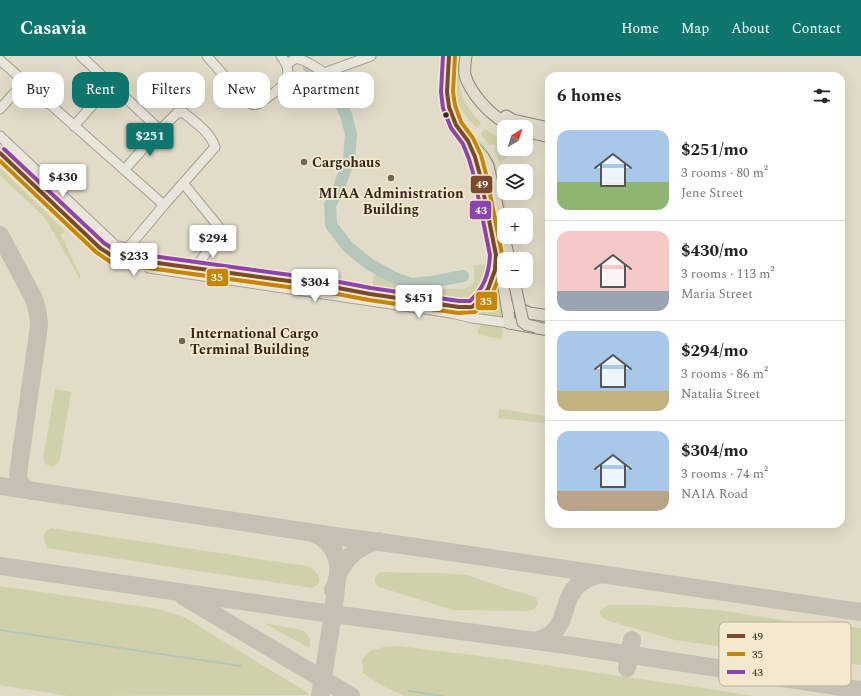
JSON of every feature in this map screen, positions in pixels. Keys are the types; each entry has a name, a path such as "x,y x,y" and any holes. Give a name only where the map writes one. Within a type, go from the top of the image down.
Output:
{"main road":[{"path":"449,56 447,92 452,116 468,141 479,152 488,166 497,208"},
{"path":"466,56 465,75 470,87 487,108 502,120"},
{"path":"487,108 514,120 545,127"},
{"path":"533,133 545,136"},
{"path":"468,141 475,157 480,175 506,297 509,323"},
{"path":"516,288 523,322 527,325 545,329"},
{"path":"506,297 518,308 529,314"},
{"path":"509,323 518,317 529,314 545,316"},
{"path":"509,323 545,329"}],"street":[{"path":"81,56 98,72"},
{"path":"207,56 250,104 257,104 274,93 286,81 288,75 287,65 281,56"},
{"path":"287,65 296,59 310,64 324,73 371,56"},
{"path":"0,60 14,72"},
{"path":"0,109 12,96"},
{"path":"129,101 160,130"},
{"path":"54,108 164,205"},
{"path":"74,126 90,108"},
{"path":"0,136 116,246 128,248 215,147 212,138 184,113 177,113 124,170"},
{"path":"0,153 100,248 114,257 333,287 459,307 472,307 480,300 488,289 495,270 496,255"},
{"path":"0,161 97,252 112,263 300,290 509,323"},
{"path":"183,183 219,227 220,232 200,262"}],"green space":[{"path":"456,58 459,60 462,96 467,106 480,122 481,124 478,127 476,127 466,116 455,96 452,72 454,59"},
{"path":"465,127 467,127 482,143 497,167 497,194 482,148 465,129"},
{"path":"484,129 497,137 497,156 508,156 500,164 494,149 496,147 494,144 489,145 481,135 481,132"},
{"path":"0,168 65,231 61,235 81,277 79,278 47,221 0,175"},
{"path":"499,200 505,200 507,208 502,208"},
{"path":"491,264 483,287 468,299 372,286 374,274 377,272 397,281 414,286 461,289 466,288 474,282 474,265"},
{"path":"497,281 497,288 499,288 507,318 483,316 481,313 481,308"},
{"path":"481,325 497,326 502,328 502,337 499,339 478,334 478,330"},
{"path":"55,389 71,392 60,459 56,465 49,466 44,462 43,458"},
{"path":"499,409 545,416 544,423 498,418"},
{"path":"51,528 307,566 317,573 319,580 316,586 311,588 47,548 44,536"},
{"path":"380,572 467,575 533,596 537,599 538,604 534,609 529,611 453,610 379,587 375,580 376,576"},
{"path":"0,586 159,609 184,617 309,695 68,696 0,685"},
{"path":"609,605 646,605 719,610 798,622 719,622 719,646 675,640 606,620 600,615 600,610"},
{"path":"264,623 302,630 309,638 309,648"},
{"path":"851,627 861,628 861,665 851,664"},
{"path":"398,646 504,659 756,696 404,696 379,684 363,673 362,660 370,651 384,647"}],"waterway":[{"path":"309,67 323,78 335,92 346,115 351,134 349,160 338,190 330,205 331,225 348,247 369,264 393,277 411,284 463,276"},
{"path":"0,630 241,666"},
{"path":"409,691 443,696"}],"taxiway":[{"path":"0,235 33,297 39,319 18,474 19,480 22,484 31,491"},
{"path":"0,486 861,612"},
{"path":"313,533 328,543 333,549 336,557 338,573 337,582 333,590"},
{"path":"338,574 354,553 359,549 378,541"},
{"path":"0,566 303,610 566,645 719,668"},
{"path":"534,641 542,639 554,632 559,625 571,593 577,586 589,578 602,574"},
{"path":"320,696 337,579"},
{"path":"183,596 351,696"},
{"path":"627,668 632,640"},
{"path":"835,686 861,690"}],"transit line":[{"name":"43","path":"4,149 104,243 116,251 334,281 459,301 470,301 479,291 485,280 490,255 474,176 469,159 463,144 451,128 443,108 441,92 443,56"},
{"name":"49","path":"0,153 100,248 114,257 333,287 459,307 472,307 480,300 488,289 495,270 496,255 475,157 468,141 456,125 449,107 447,92 449,56"},
{"name":"35","path":"0,161 96,252 112,263 332,293 458,313 475,312 484,304 493,292 501,272 502,254 481,155 473,138 461,122 455,105 453,92 455,56"}],"place":[{"name":"Cargohaus","path":"304,162"},
{"name":"MIAA Administration Building","path":"391,178"},
{"name":"International Cargo Terminal Building","path":"182,341"}]}
